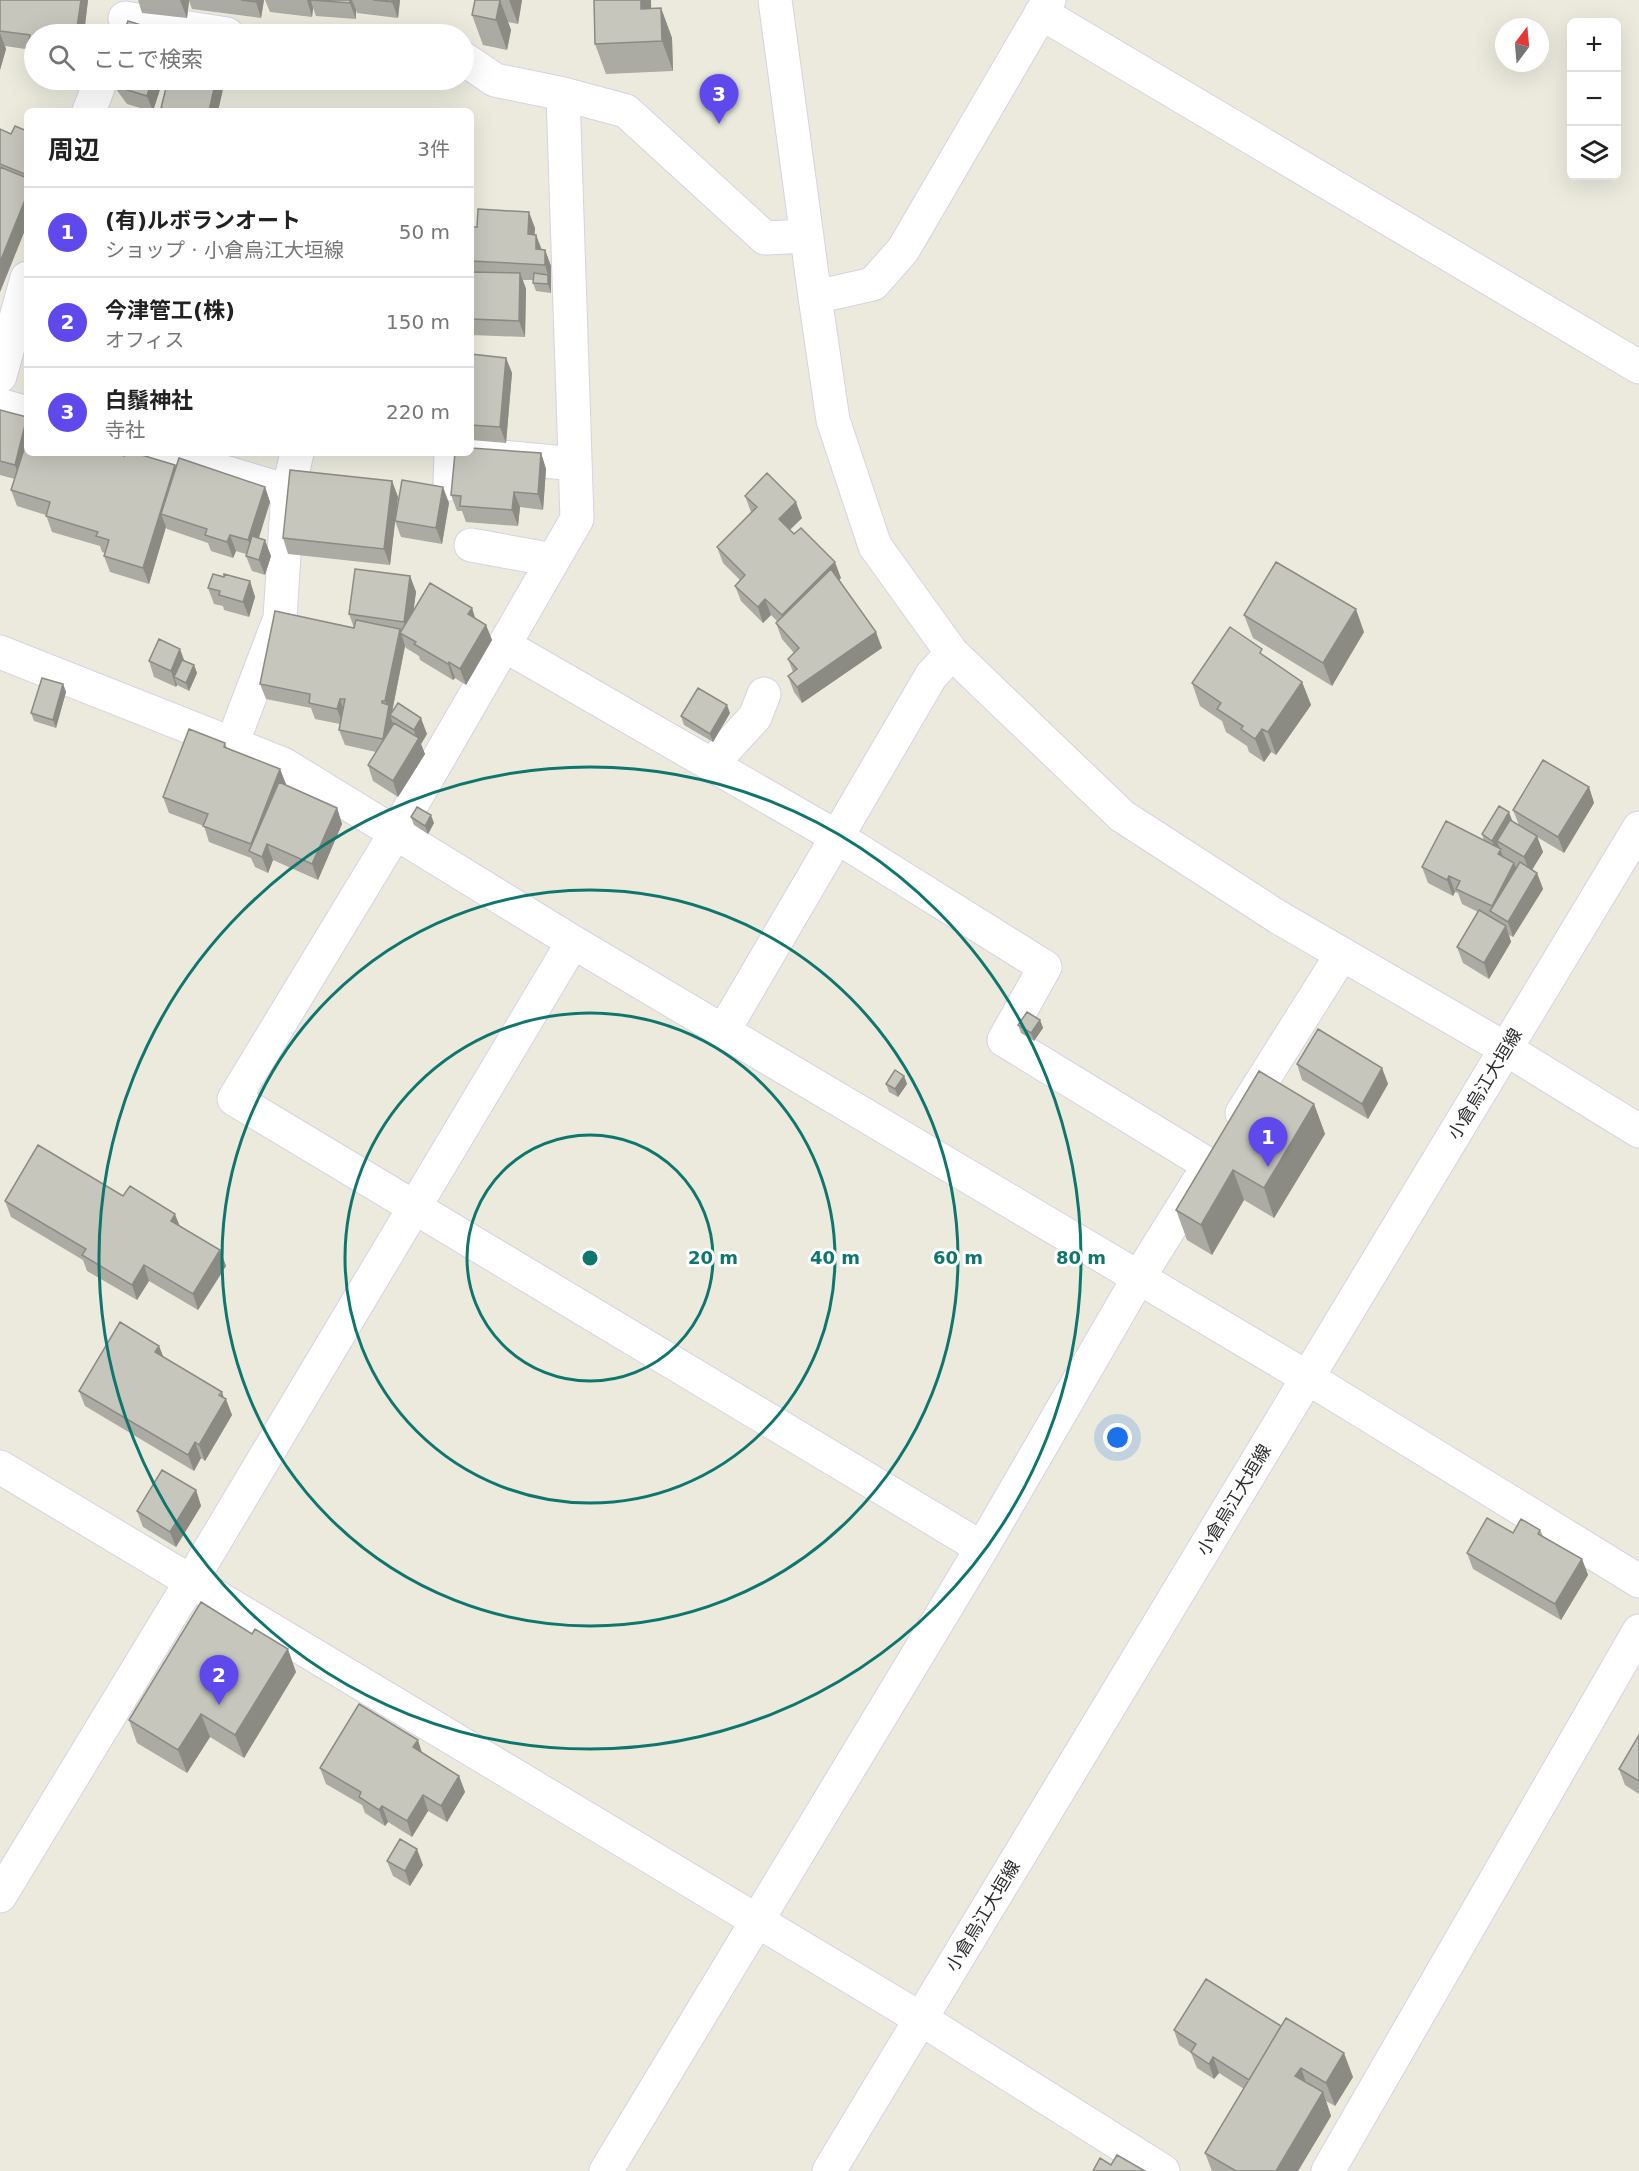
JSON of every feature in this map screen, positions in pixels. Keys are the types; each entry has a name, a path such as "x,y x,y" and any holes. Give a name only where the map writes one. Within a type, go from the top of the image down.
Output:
{"street":[{"path":"775,0 832,420 875,546 952,653 1122,816 1278,917 1506,1049 1639,1131"},
{"path":"814,297 873,284 903,250 1045,6 1639,367"},
{"path":"125,18 163,24"},
{"path":"474,66 495,80 563,94 626,111 765,238 807,236"},
{"path":"90,108 97,90"},
{"path":"563,94 577,519 396,832 234,1099 982,1548"},
{"path":"3,356 24,289"},
{"path":"0,405 24,412"},
{"path":"474,454 575,464"},
{"path":"170,456 288,491"},
{"path":"232,744 280,618 288,491 296,456"},
{"path":"471,545 554,560"},
{"path":"504,645 837,837 1045,967 1004,1040 1220,1148"},
{"path":"0,652 283,764 573,942 1308,1378 1639,1581"},
{"path":"724,1030 931,676 952,653"},
{"path":"712,764 755,717 764,694"},
{"name":"小倉烏江大垣線","path":"829,2171 1639,828"},
{"path":"0,1896 573,942"},
{"path":"606,2171 982,1548 1139,1277 1342,954"},
{"path":"0,1467 190,1583 921,2019 1163,2171"},
{"path":"1328,2171 1639,1631"}],"building":[{"path":"0,0 81,0 77,24 24,24 24,34 0,31"},
{"path":"311,0 350,0 350,3"},
{"path":"475,0 500,0 496,20 472,15"},
{"path":"594,0 641,0 641,9 661,8 662,41 595,44"},
{"path":"128,90 149,90 147,96"},
{"path":"166,90 214,90 210,108 161,108"},
{"path":"15,126 24,130 24,174 0,164 0,129 11,134"},
{"path":"0,167 24,177 24,202 0,262"},
{"path":"478,209 529,212 528,234 536,235 536,249 545,250 545,265 474,261 474,227 477,227"},
{"path":"474,272 520,273 519,321 474,319"},
{"path":"534,273 548,275 548,284 533,283"},
{"path":"474,354 506,358 500,427 474,425"},
{"path":"0,410 24,416 24,429 15,465 0,461"},
{"path":"474,448 541,453 538,494 514,492 512,510 460,506 461,496 451,495 455,456 474,456"},
{"path":"24,449 24,456 145,456 175,465 143,568 104,556 109,540 96,536 98,532 46,516 50,502 11,490"},
{"path":"179,458 265,487 248,540 230,535 227,542 205,535 207,529 161,514"},
{"path":"290,470 392,481 384,549 283,538"},
{"path":"767,473 796,502 779,519 794,534 801,528 835,562 782,615 765,599 758,607 735,586 745,575 717,547 757,507 745,496"},
{"path":"402,480 443,487 436,528 395,521"},
{"path":"252,536 265,540 259,560 246,556"},
{"path":"1276,562 1356,609 1323,663 1244,615"},
{"path":"355,569 410,576 404,622 349,614"},
{"path":"831,569 876,632 797,687 788,676 797,669 788,659 799,648 776,623"},
{"path":"213,574 224,577 224,574 250,581 243,602 219,595 220,591 208,588"},
{"path":"430,583 472,608 468,614 486,625 460,669 414,644 416,642 400,633"},
{"path":"275,611 354,628 356,620 400,629 385,701 382,701 389,705 383,739 339,730 345,699 340,699 337,709 309,703 310,694 260,684"},
{"path":"1230,627 1262,649 1260,653 1302,682 1268,732 1262,729 1255,739 1241,729 1243,726 1217,709 1221,703 1192,683"},
{"path":"159,639 180,649 171,671 149,661"},
{"path":"182,660 194,665 186,683 174,677"},
{"path":"42,678 63,684 53,720 31,713"},
{"path":"698,688 727,705 710,734 681,716"},
{"path":"398,703 421,718 414,730 390,715"},
{"path":"394,723 419,738 393,781 368,765"},
{"path":"189,729 225,743 224,747 280,769 251,844 203,826 208,814 163,797"},
{"path":"1543,760 1589,787 1558,837 1513,810"},
{"path":"279,782 337,808 312,864 267,844 262,857 249,851"},
{"path":"1499,806 1509,812 1492,841 1482,834"},
{"path":"417,807 431,815 425,826 411,817"},
{"path":"1510,820 1537,836 1524,857 1497,841"},
{"path":"1446,821 1501,849 1498,854 1514,863 1492,906 1456,889 1460,881 1449,876 1447,880 1422,867"},
{"path":"1520,862 1537,873 1508,922 1490,911"},
{"path":"1479,910 1506,926 1484,963 1457,947"},
{"path":"1027,1012 1040,1020 1031,1033 1018,1025"},
{"path":"1318,1029 1382,1068 1362,1104 1297,1064"},
{"path":"895,1070 904,1076 895,1089 886,1084"},
{"path":"1259,1071 1314,1104 1264,1188 1233,1170 1201,1225 1176,1210"},
{"path":"38,1145 123,1196 130,1186 175,1214 171,1221 220,1250 193,1294 144,1265 132,1285 82,1255 86,1249 5,1201"},
{"path":"120,1322 159,1346 155,1352 222,1392 219,1395 226,1399 199,1445 195,1442 188,1455 79,1391"},
{"path":"162,1470 196,1490 170,1532 137,1511"},
{"path":"1487,1518 1513,1533 1521,1519 1540,1530 1538,1534 1582,1559 1555,1604 1467,1553"},
{"path":"201,1602 252,1634 255,1629 288,1649 235,1735 201,1714 178,1750 129,1720"},
{"path":"359,1704 418,1740 413,1747 459,1776 441,1806 423,1795 407,1821 382,1806 379,1810 359,1797 361,1792 320,1768"},
{"path":"1639,1735 1639,1781 1619,1769"},
{"path":"400,1839 417,1849 405,1871 387,1861"},
{"path":"1206,1979 1281,2026 1249,2080 1213,2057 1209,2064 1191,2052 1196,2044 1174,2030"},
{"path":"1286,2018 1344,2053 1326,2083 1301,2068 1295,2076 1323,2092 1276,2171 1236,2171 1205,2153"},
{"path":"1117,2155 1145,2171 1093,2171 1100,2158 1111,2165"}],"place":[{"name":"白鬚神社","path":"719,124"},
{"name":"(有)ルボランオート","path":"1268,1167"},
{"name":"今津管工(株)","path":"219,1705"}]}
